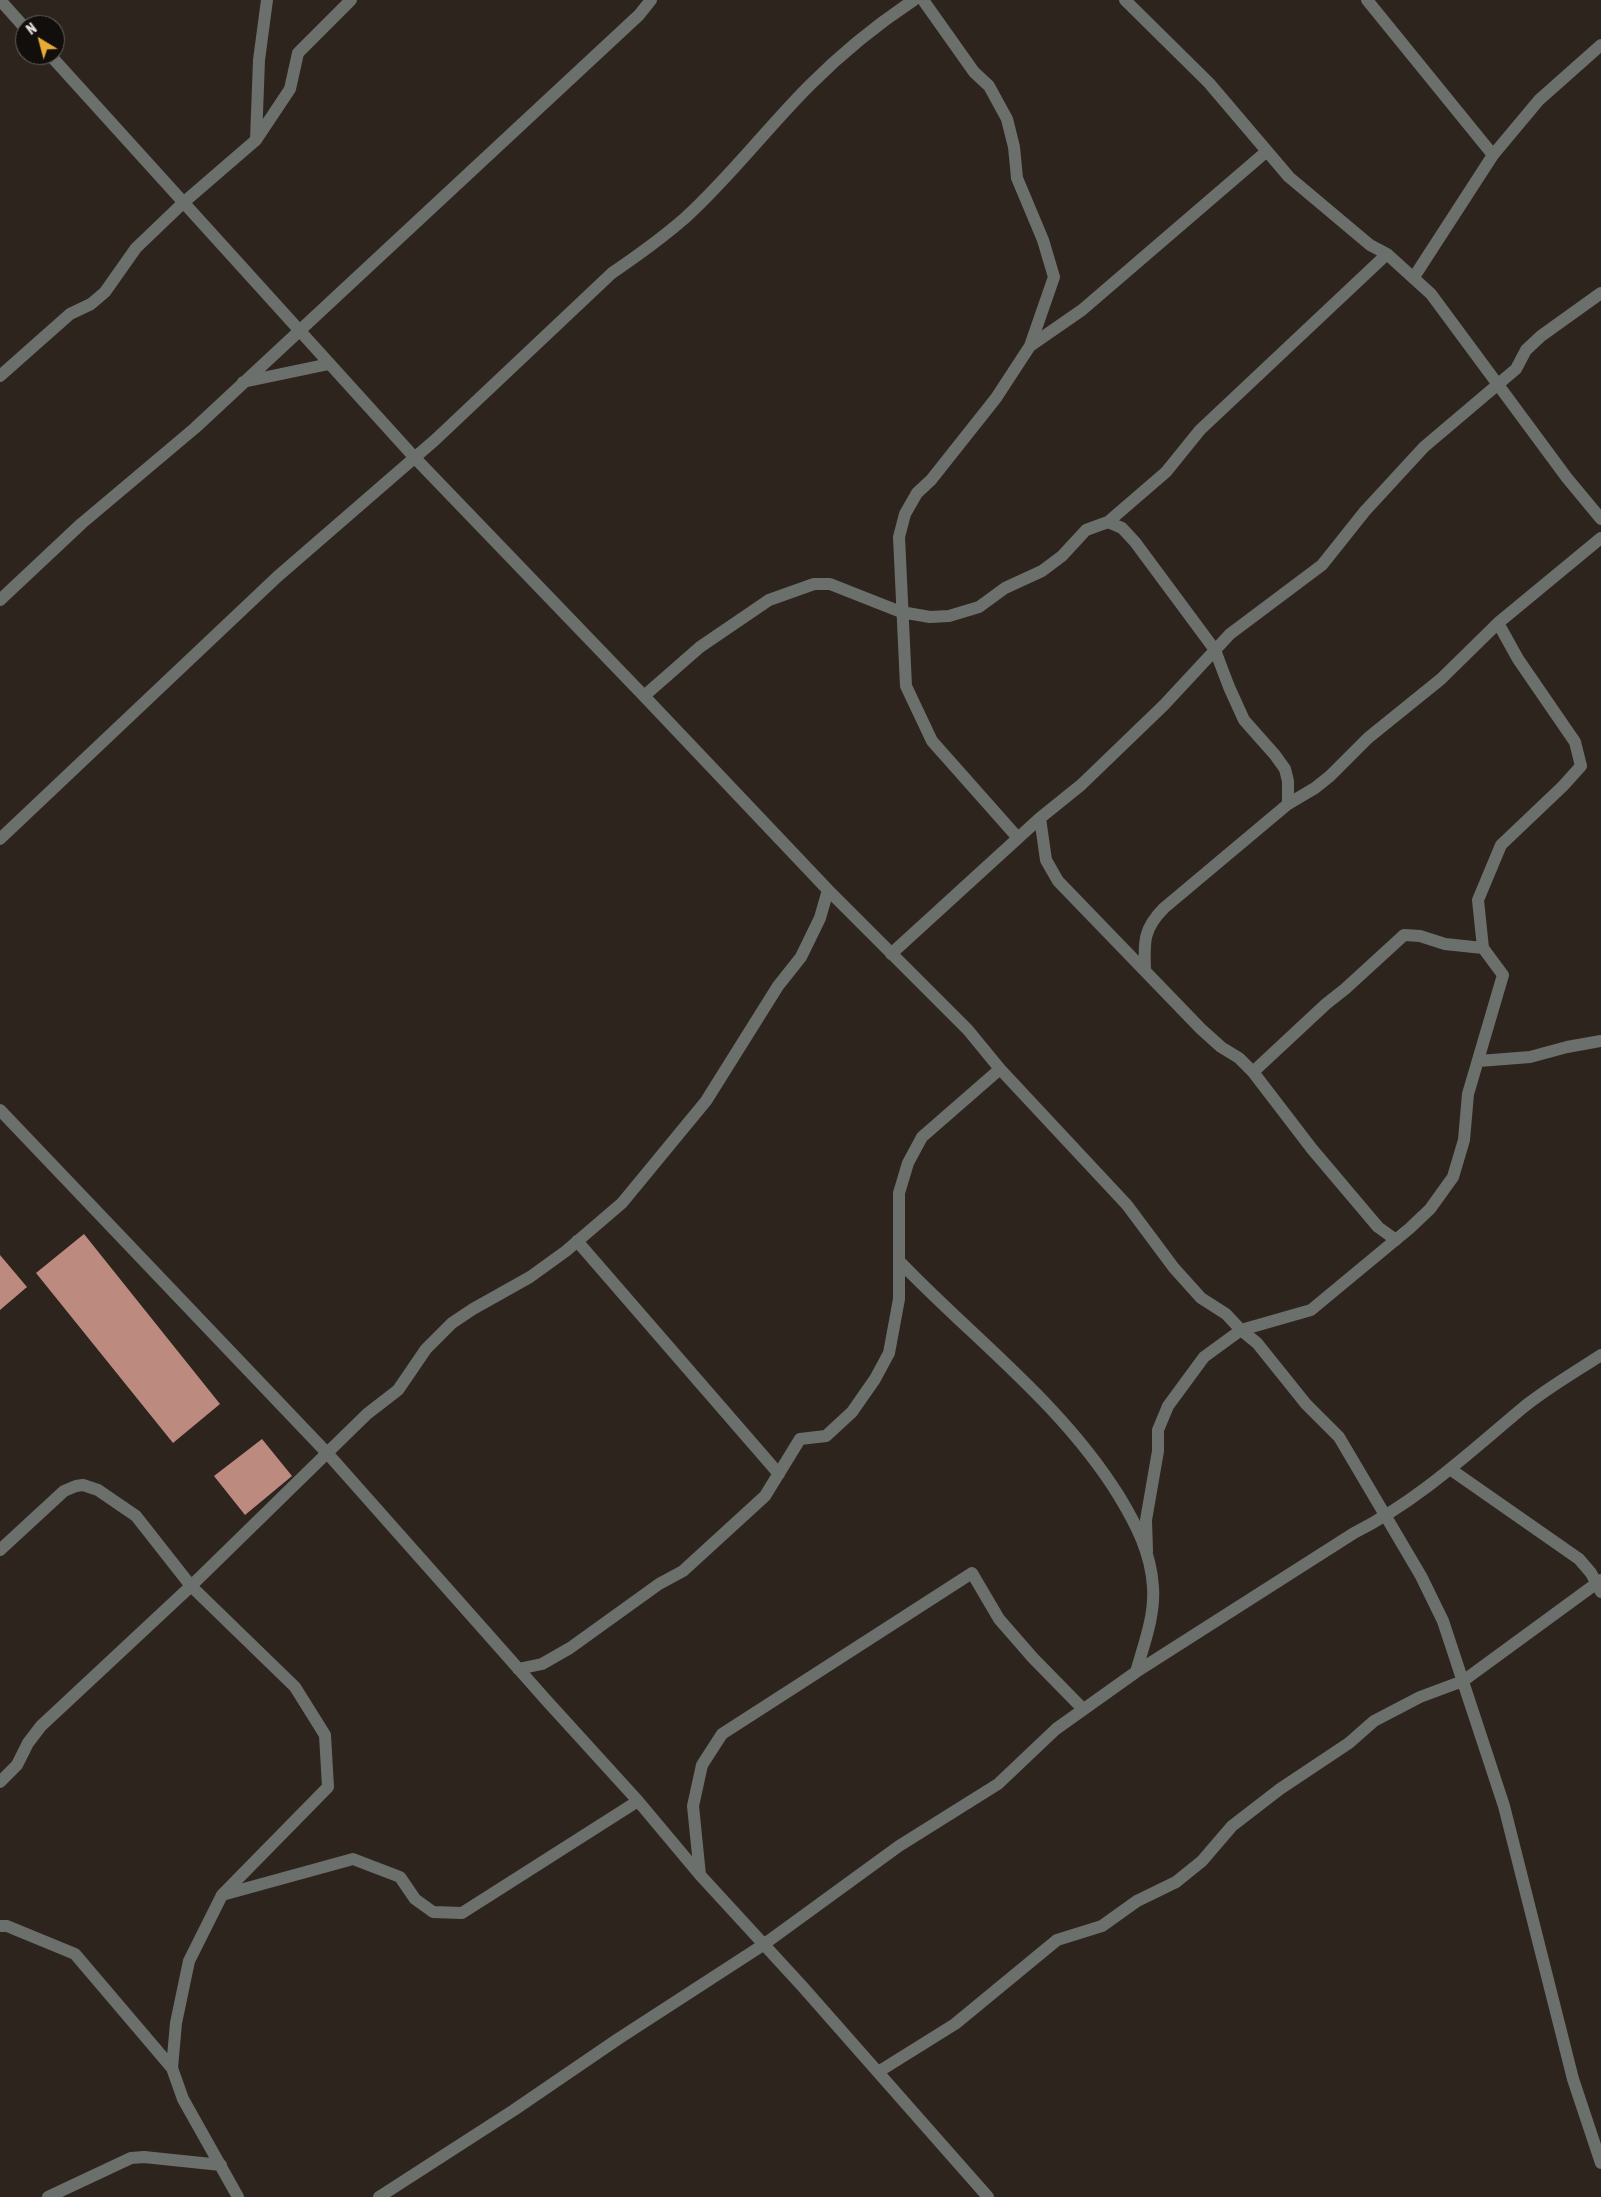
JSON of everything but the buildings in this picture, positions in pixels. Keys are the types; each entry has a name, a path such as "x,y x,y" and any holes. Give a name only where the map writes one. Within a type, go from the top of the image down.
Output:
{"street":[{"path":"0,0 15,17"},
{"path":"256,140 259,60 267,0"},
{"path":"0,376 70,314 90,304 105,292 136,248 183,203 220,174 256,140 290,89 298,54 351,0"},
{"path":"0,600 82,524 195,428 639,15 651,0"},
{"path":"0,839 277,578 414,458 612,273 640,254 684,218 743,160 817,78 875,26 914,0"},
{"path":"923,0 974,72 989,86 1007,119 1014,147 1017,178 1043,240 1054,277 1030,346 996,398 931,480 917,493 905,514 899,538 906,686 932,741 1018,838"},
{"path":"1125,0 1208,83 1289,177 1370,245 1387,254 1431,294 1568,478 1601,519"},
{"path":"1368,0 1493,155"},
{"path":"1414,277 1493,155 1539,100 1601,45"},
{"path":"59,65 414,458 828,890 968,1030 1000,1070 1127,1205 1174,1268 1201,1298 1226,1314 1257,1343 1306,1404 1339,1437 1420,1576 1443,1621 1504,1806 1573,2079 1601,2163"},
{"path":"1030,346 1082,310 1266,151"},
{"path":"644,696 700,648 769,600 814,584 830,584 901,612 930,617 949,616 979,607 1005,588 1042,571 1062,556 1086,530 1108,522 1166,472 1200,430 1387,254"},
{"path":"892,954 1040,818 1081,785 1164,705 1230,634 1322,565 1364,511 1424,446 1516,369 1526,350 1541,336 1601,293"},
{"path":"243,382 329,364"},
{"path":"1108,522 1122,528 1135,542 1215,650 1244,720 1275,754 1284,769 1288,781 1288,804"},
{"path":"1145,970 1144,941 1152,920 1288,804 1315,788 1330,776 1368,738 1441,679 1498,623 1601,538"},
{"path":"1136,1672 1152,1617 1153,1587 1147,1551 1146,1520 1153,1490 1158,1430 1168,1406 1204,1357 1241,1330 1311,1310 1396,1240 1430,1209 1453,1177 1464,1140 1468,1094 1479,1062 1502,975 1483,948 1478,900 1501,845 1581,766 1575,742 1518,659 1498,623"},
{"path":"1040,818 1046,860 1058,881 1221,1047 1239,1058 1253,1072 1312,1148 1378,1227 1396,1240"},
{"path":"0,1782 16,1764 28,1743 41,1726 191,1586 367,1414 398,1390 426,1349 452,1324 472,1309 530,1276 577,1242 622,1203 706,1101 778,986 809,943 820,918 828,890"},
{"path":"1253,1072 1404,935 1420,936 1445,944 1483,948"},
{"path":"1479,1062 1530,1057 1567,1046 1601,1041"},
{"path":"518,1669 542,1664 570,1648 659,1584 683,1571 765,1496 800,1439 826,1436 852,1412 875,1379 889,1353 899,1299 899,1193 908,1163 922,1137 1000,1070"},
{"path":"0,1110 328,1454 988,2197"},
{"path":"577,1242 779,1474"},
{"path":"900,1262 1054,1410 1112,1484 1135,1522 1147,1551"},
{"path":"379,2197 514,2110 681,1997 763,1945 898,1846 998,1784 1056,1729 1136,1672 1354,1533 1413,1500 1526,1405 1601,1356"},
{"path":"878,2072 955,2024 1057,1940 1102,1926 1137,1901 1176,1882 1202,1861 1232,1826 1280,1789 1349,1743 1374,1721 1420,1697 1463,1681 1600,1585 1579,1559 1450,1469"},
{"path":"0,1550 64,1490 83,1485 98,1490 136,1516 191,1586 295,1687 325,1735 328,1787 222,1895 189,1961 176,2023 172,2068"},
{"path":"700,1874 693,1806 702,1765 722,1734 972,1573 999,1619 1033,1658 1083,1709"},
{"path":"222,1895 353,1859 400,1877 414,1899 433,1912 462,1912 638,1801"},
{"path":"0,1926 7,1926 75,1954 172,2068 183,2099 238,2197"},
{"path":"48,2197 131,2158 144,2157 221,2166"}]}
